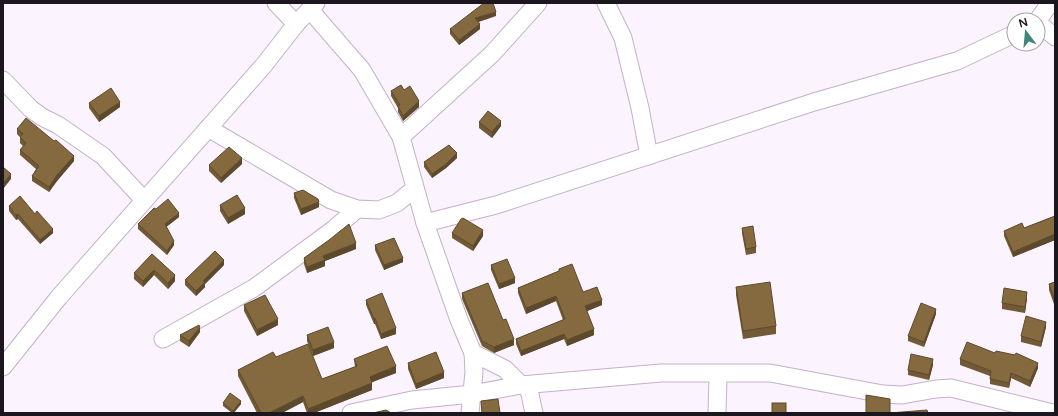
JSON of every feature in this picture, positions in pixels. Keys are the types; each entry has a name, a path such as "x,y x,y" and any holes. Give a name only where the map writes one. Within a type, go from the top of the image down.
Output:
{"street":[{"path":"276,3 296,24"},
{"path":"401,137 492,54 538,3"},
{"path":"606,3 623,38 640,108 649,156"},
{"path":"1044,12 1050,3"},
{"path":"3,367 59,297 264,65 296,24 313,6 362,70 401,137 414,189 425,223 473,353 474,372 470,413"},
{"path":"1046,30 1055,37"},
{"path":"425,223 496,205 814,102 957,60 1006,38"},
{"path":"3,80 31,109 42,117 58,124 103,156 144,200"},
{"path":"208,128 331,200 357,209 379,210 397,203 414,189"},
{"path":"163,339 254,288 357,209"},
{"path":"473,353 505,369 525,385 534,413"},
{"path":"351,413 412,400 472,394 525,385 661,373 770,373 883,394 902,395 951,388 1053,413"},
{"path":"717,413 718,374"}],"building":[{"path":"484,3 493,3 496,12 475,18 480,24 459,40 450,29"},
{"path":"401,85 404,90 410,86 419,101 403,116 398,106 400,105 391,91"},
{"path":"111,88 120,102 99,116 89,103"},
{"path":"488,111 501,121 492,132 479,122"},
{"path":"26,118 54,141 56,140 74,156 57,175 49,187 32,176 39,166 20,150 26,143 20,137 23,134 17,129"},
{"path":"449,145 457,153 446,164 432,174 424,162"},
{"path":"229,147 242,158 221,178 209,165"},
{"path":"3,167 11,174 3,183"},
{"path":"303,190 318,199 319,202 301,209 294,193"},
{"path":"237,195 245,208 228,218 220,205"},
{"path":"20,196 35,214 37,211 53,229 40,240 18,214 16,215 9,206"},
{"path":"168,199 179,213 165,224 174,241 167,251 138,224 154,208 156,209"},
{"path":"1055,216 1055,234 1013,252 1004,231 1022,223 1024,228"},
{"path":"463,218 483,230 473,246 452,233"},
{"path":"349,224 356,243 323,256 325,260 307,267 304,258"},
{"path":"753,226 756,247 746,249 742,228"},
{"path":"394,238 403,258 384,265 375,245"},
{"path":"215,251 224,260 203,281 205,282 196,291 185,280"},
{"path":"152,254 175,275 168,283 154,270 143,281 134,273"},
{"path":"507,259 515,278 499,284 491,265"},
{"path":"572,264 583,292 597,287 602,300 585,306 594,329 567,340 564,334 521,351 516,339 565,319 556,296 526,308 518,288"},
{"path":"770,282 776,326 743,331 736,287"},
{"path":"1055,282 1055,301 1049,284"},
{"path":"488,283 503,320 506,319 514,339 494,347 482,341 462,293"},
{"path":"1004,288 1027,292 1025,307 1002,303"},
{"path":"382,293 396,328 381,334 366,300"},
{"path":"265,295 278,319 257,330 244,305"},
{"path":"921,303 936,309 924,342 908,336"},
{"path":"1026,316 1046,322 1041,342 1021,336"},
{"path":"199,325 200,327 189,341 180,335"},
{"path":"328,327 334,342 313,350 307,335"},
{"path":"967,342 995,353 996,351 1015,355 1016,353 1038,363 1030,381 1011,373 1009,383 990,379 991,371 960,359"},
{"path":"308,344 322,379 357,366 354,359 387,346 396,366 370,377 372,383 308,409 303,396 269,413 261,413 238,370 273,352 276,357"},
{"path":"436,352 444,372 416,384 408,363"},
{"path":"911,354 933,359 929,375 908,370"},
{"path":"230,393 241,401 233,411 223,403"},
{"path":"866,395 890,399 890,413 866,413"},
{"path":"498,399 500,413 482,413 481,401"},
{"path":"772,403 786,403 786,413 772,413"},
{"path":"386,410 391,413 373,413"},
{"path":"927,410 928,413 890,413"}]}
